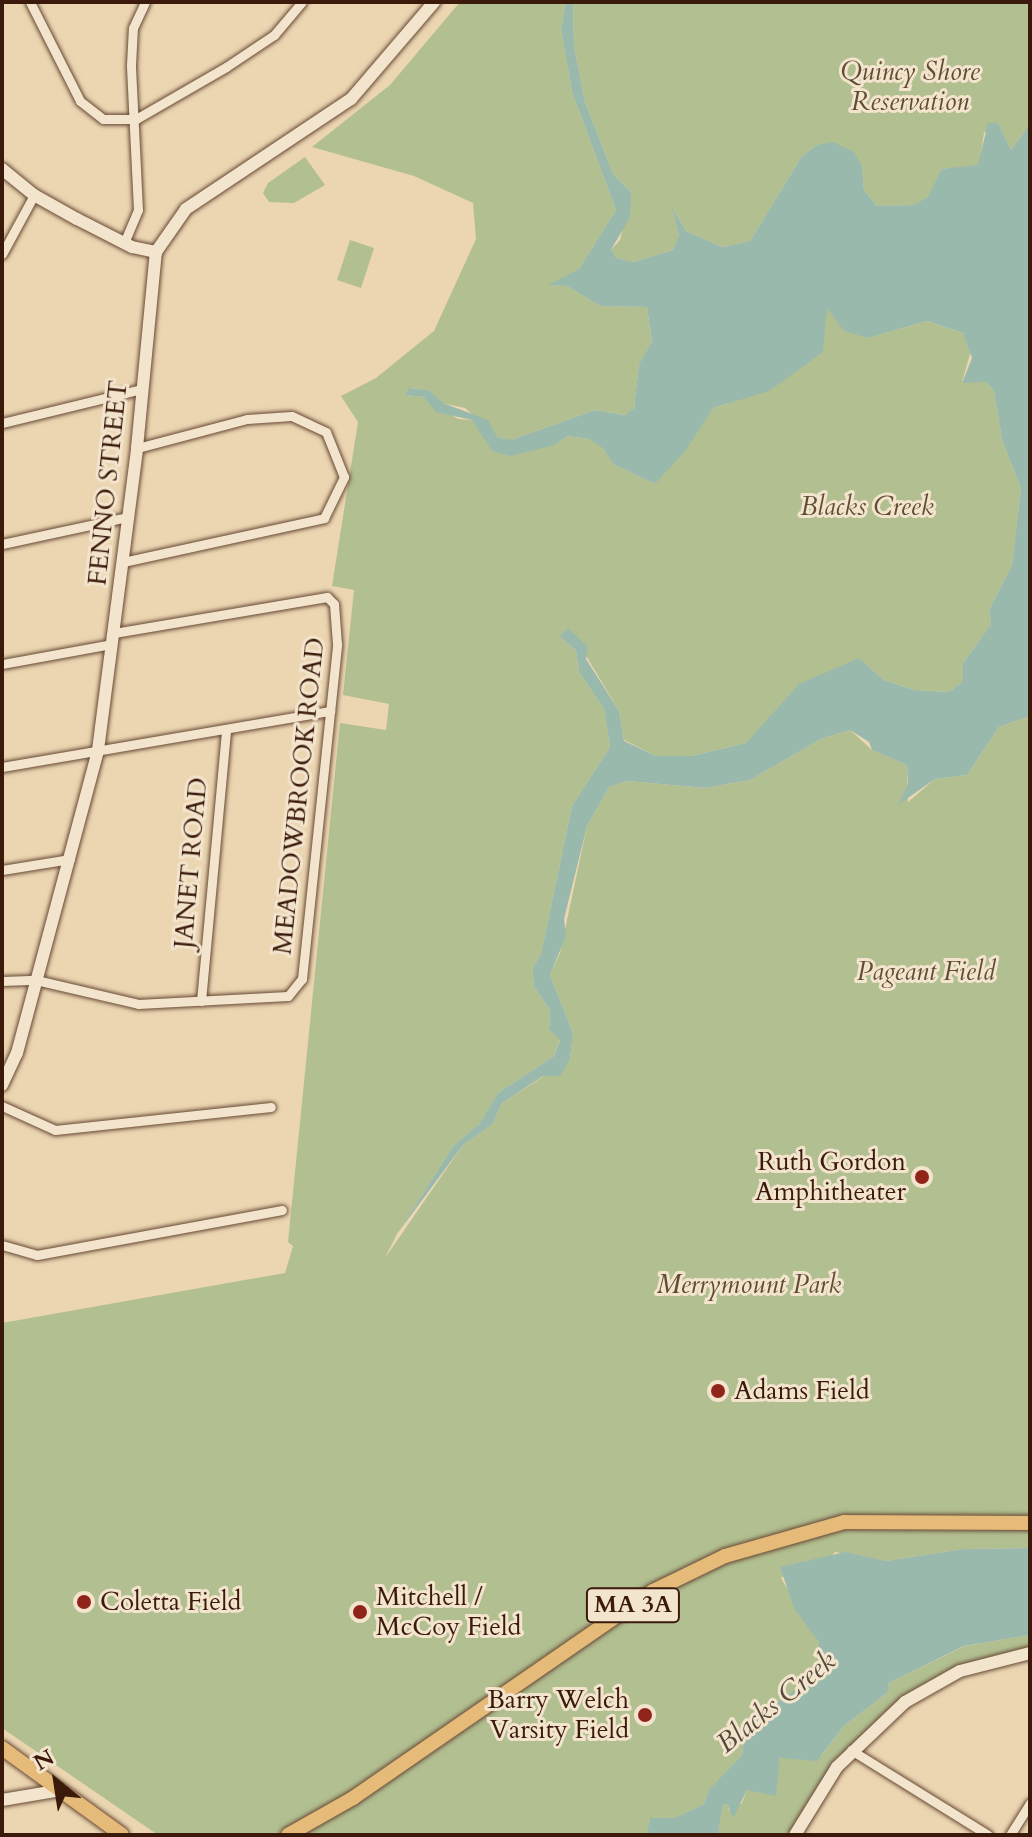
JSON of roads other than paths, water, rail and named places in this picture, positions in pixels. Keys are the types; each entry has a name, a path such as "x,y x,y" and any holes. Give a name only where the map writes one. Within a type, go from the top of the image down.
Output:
{"main road":[{"name":"MA 3A","path":"288,1835 353,1798 653,1591 725,1556 844,1522 1030,1523"},
{"path":"2,1748 122,1835"}],"street":[{"path":"30,2 80,101 103,119 136,119 274,35 302,2"},
{"path":"124,243 138,210 133,28 145,2"},
{"name":"FENNO STREET","path":"2,1085 17,1053 98,750 137,448 156,252 186,209 351,99 434,2"},
{"path":"2,169 34,195 124,243 156,252"},
{"path":"2,254 34,195"},
{"path":"2,423 141,389"},
{"path":"123,562 324,518 344,477 326,432 291,416 247,419 137,448"},
{"path":"2,544 128,517"},
{"name":"MEADOWBROOK ROAD","path":"113,639 327,597 338,615 302,979 288,996 201,1001"},
{"path":"2,664 113,639"},
{"path":"2,767 330,711"},
{"name":"JANET ROAD","path":"201,1001 226,729"},
{"path":"2,870 70,859"},
{"path":"2,981 36,980 104,1000 201,1001"},
{"path":"2,1106 55,1130 271,1107"},
{"path":"2,1245 27,1253 55,1252 282,1210"},
{"path":"795,1835 851,1750 932,1685 994,1659 1030,1653"},
{"path":"851,1750 988,1835"},
{"path":"2,1800 62,1790"},
{"path":"1010,1835 1030,1803"}],"place":[{"name":"Ruth Gordon Amphitheater","path":"922,1177"},
{"name":"Adams Field","path":"718,1391"},
{"name":"Coletta Field","path":"84,1602"},
{"name":"Mitchell / McCoy Field","path":"360,1612"},
{"name":"Barry Welch Varsity Field","path":"645,1715"}],"park label":[{"name":"Quincy Shore Reservation","path":"910,87"},
{"name":"Blacks Creek","path":"867,507"},
{"name":"Pageant Field","path":"926,972"},
{"name":"Merrymount Park","path":"749,1285"}],"water label":[{"name":"Blacks Creek","path":"776,1702"}]}
